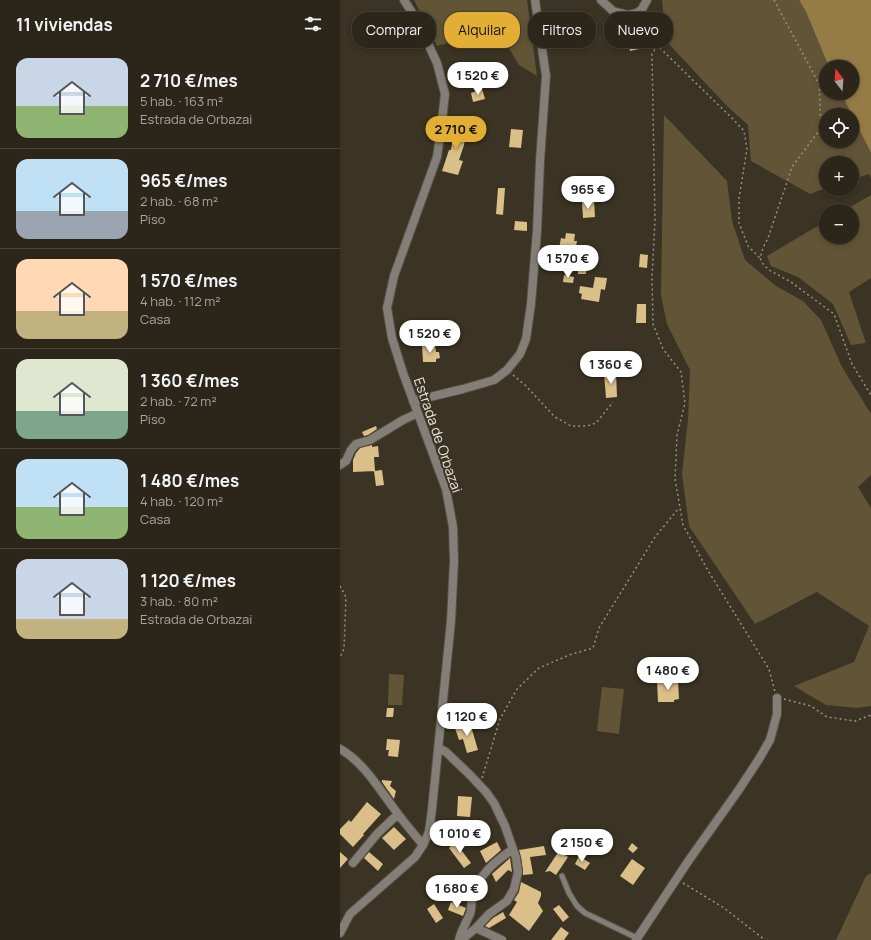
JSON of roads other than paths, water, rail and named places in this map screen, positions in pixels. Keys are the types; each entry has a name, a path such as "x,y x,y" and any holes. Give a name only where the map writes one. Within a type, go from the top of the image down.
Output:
{"street":[{"name":"Estrada de Orbazai","path":"340,933 350,914 415,857 429,832 439,748 451,621 454,561 453,527 446,489 403,373 392,338 387,308 394,276 436,157 445,94 437,63 418,22 404,0"},
{"path":"413,401 463,390 494,380 507,370 520,354 526,339 531,304 537,231 546,76 535,0"},
{"path":"601,0 613,11 628,15 637,13 642,9 647,0"},
{"path":"340,464 346,461 351,450 356,444 370,440 403,420 418,413"},
{"path":"636,939 676,879 738,792 759,759 770,740 777,714 777,698"},
{"path":"439,748 446,752 480,785 494,803 505,826 516,858 518,872 514,889 507,901 489,914 476,928 460,940"},
{"path":"340,749 357,761 423,845"},
{"path":"353,863 377,834 398,814"},
{"path":"460,940 461,932 470,913 472,899 478,881 503,856 513,849"},
{"path":"476,928 502,940"}],"lane":[{"path":"562,876 569,893 577,906 585,913 636,939"}]}
